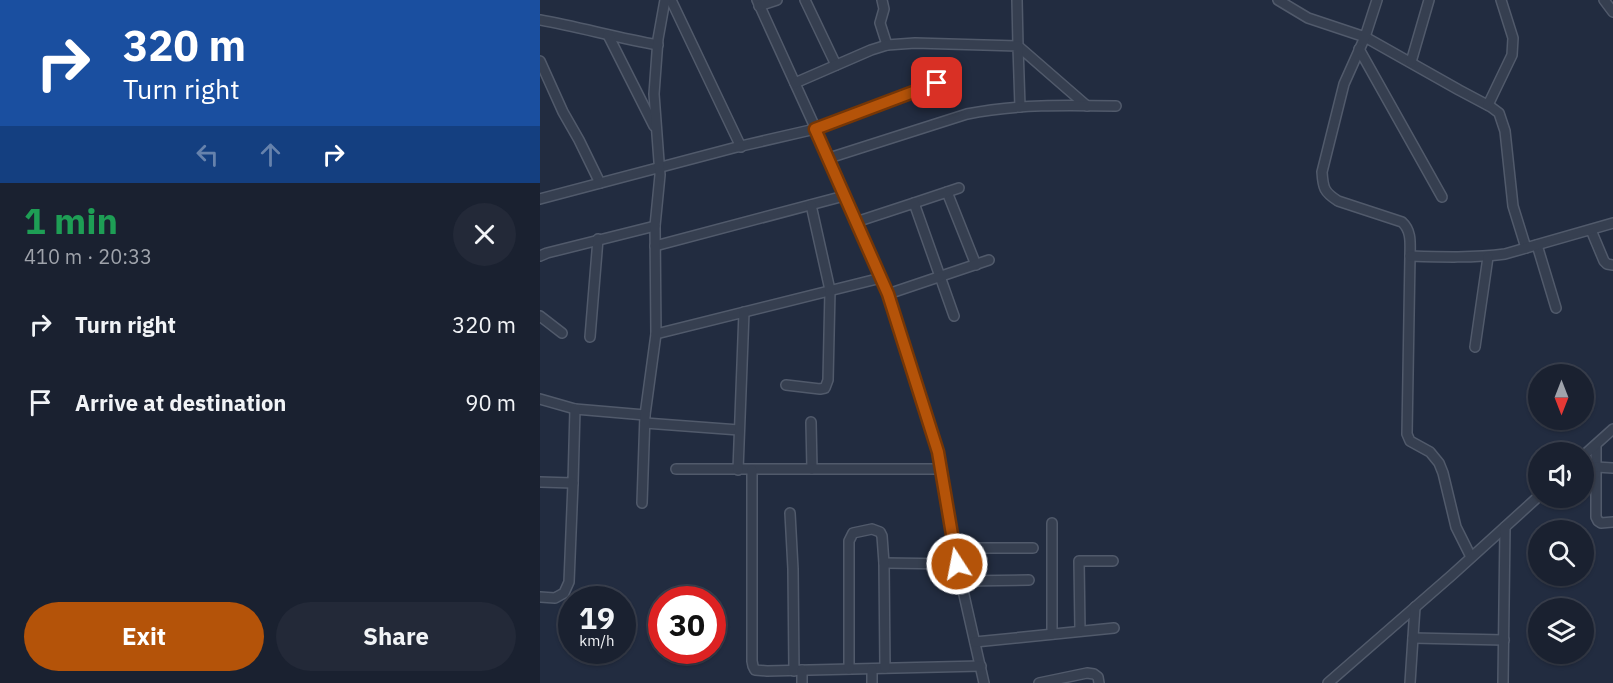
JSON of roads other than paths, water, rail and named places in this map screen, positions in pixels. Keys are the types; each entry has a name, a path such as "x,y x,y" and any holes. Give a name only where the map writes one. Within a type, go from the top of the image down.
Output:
{"street":[{"path":"642,503 645,419 656,334 655,226 659,168 654,94 665,0"},
{"path":"671,0 741,147"},
{"path":"777,0 758,3 888,294 938,452 957,564 984,683"},
{"path":"805,0 836,65"},
{"path":"882,0 884,9 880,23 887,45"},
{"path":"1017,0 1020,107"},
{"path":"1278,0 1308,18 1365,37 1499,113 1503,121 1513,206 1526,249"},
{"path":"1377,0 1365,37 1344,84 1322,172 1323,186 1329,195 1338,201 1402,222 1407,227 1410,237 1407,434 1410,441 1430,452 1439,463 1456,527 1472,557"},
{"path":"1411,62 1429,0"},
{"path":"1488,105 1512,55 1513,38 1501,0"},
{"path":"1604,0 1613,12"},
{"path":"540,20 658,45"},
{"path":"608,35 657,131"},
{"path":"795,83 887,45 915,43 1018,46 1087,106"},
{"path":"1359,49 1442,197"},
{"path":"540,62 600,183"},
{"path":"540,199 815,129 937,83"},
{"path":"829,158 967,114 1001,108 1116,106"},
{"path":"856,222 958,188"},
{"path":"947,192 976,265"},
{"path":"655,246 844,196"},
{"path":"914,203 954,316"},
{"path":"786,385 820,389 825,388 828,384 830,290 811,205"},
{"path":"1410,256 1505,254 1613,223"},
{"path":"540,256 655,226"},
{"path":"1591,230 1604,261 1613,265"},
{"path":"590,337 598,240"},
{"path":"1537,245 1556,308"},
{"path":"1475,347 1488,256"},
{"path":"888,294 989,260"},
{"path":"656,334 881,278"},
{"path":"738,470 744,312"},
{"path":"540,316 562,333"},
{"path":"540,399 575,409 740,430"},
{"path":"540,597 555,598 564,593 569,582 575,409"},
{"path":"811,422 812,469"},
{"path":"1613,429 1596,445 1596,517 1601,523 1613,522"},
{"path":"1596,467 1613,468"},
{"path":"676,469 941,469"},
{"path":"752,470 753,666 755,670 981,666"},
{"path":"540,482 573,483"},
{"path":"1328,683 1528,506"},
{"path":"790,513 798,670 802,683"},
{"path":"1052,524 1052,634"},
{"path":"1503,683 1505,527"},
{"path":"849,669 849,541 853,533 872,529 880,532 882,536 885,668"},
{"path":"954,548 1033,548"},
{"path":"1080,631 1079,561 1113,561"},
{"path":"884,563 957,564"},
{"path":"962,581 1029,580"},
{"path":"1410,683 1415,607"},
{"path":"975,642 1114,628"},
{"path":"1413,638 1504,640"},
{"path":"872,669 872,683"},
{"path":"766,671 767,683"},
{"path":"1039,683 1088,673 1098,676 1099,683"}]}
